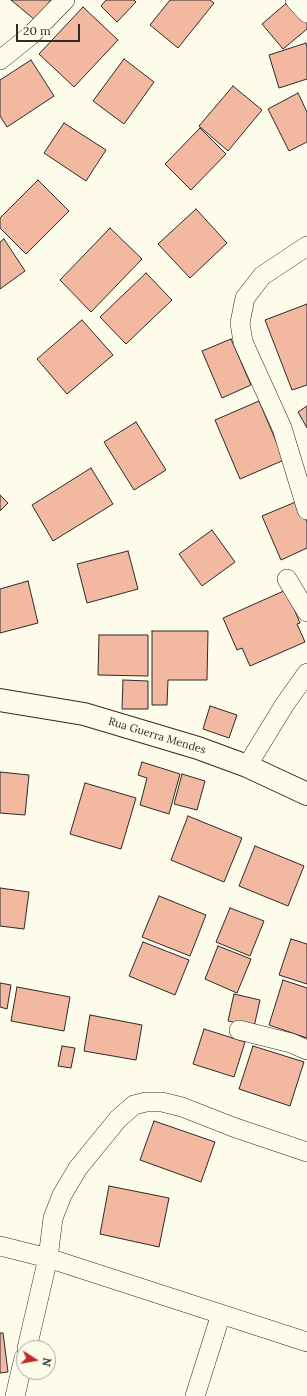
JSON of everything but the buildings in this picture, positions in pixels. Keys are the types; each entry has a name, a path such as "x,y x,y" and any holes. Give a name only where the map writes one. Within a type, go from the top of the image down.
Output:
{"street":[{"path":"0,60 30,36 65,0"},
{"path":"295,0 307,13"},
{"path":"307,246 262,276 245,298 240,323 243,342 282,428 307,510"},
{"path":"287,579 307,612"},
{"path":"248,766 285,704 307,673"},
{"name":"Rua Guerra Mendes","path":"0,700 84,714 198,748 248,766 307,794"},
{"path":"240,1030 291,1043 307,1050"},
{"path":"28,1340 48,1258 53,1218 62,1195 78,1168 118,1119 134,1105 146,1102 162,1102 182,1107 233,1127 307,1152"},
{"path":"0,1246 48,1258 307,1342"},
{"path":"195,1396 221,1314"},
{"path":"15,1396 19,1380"}]}
